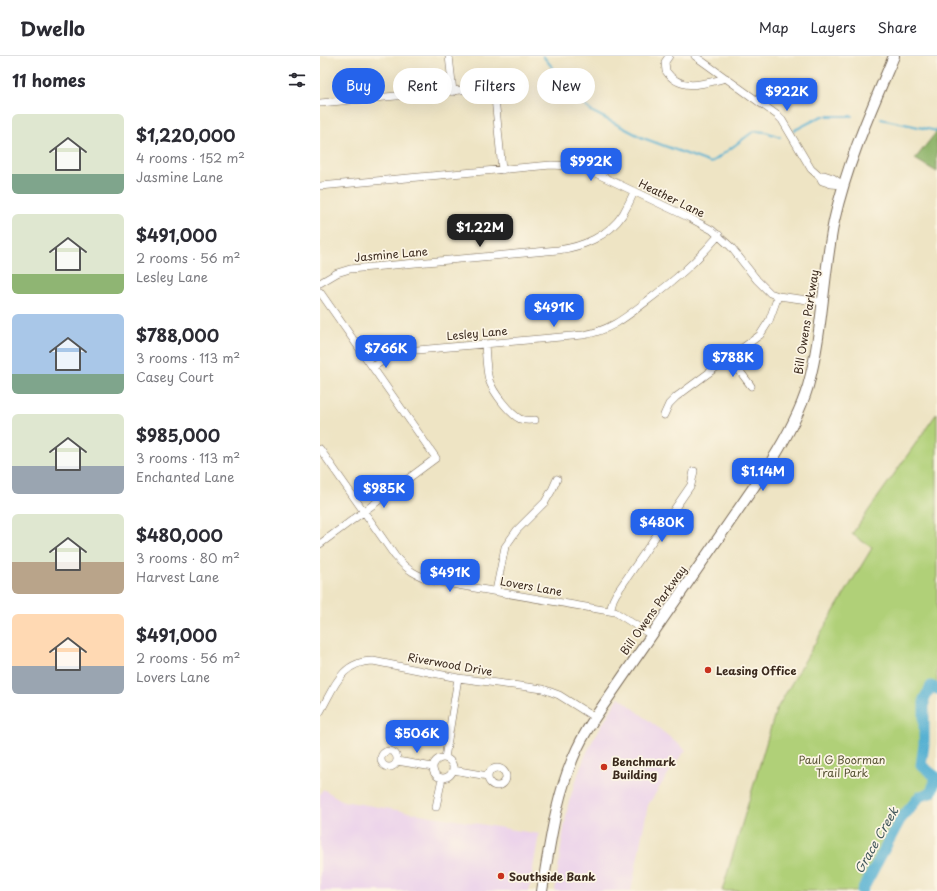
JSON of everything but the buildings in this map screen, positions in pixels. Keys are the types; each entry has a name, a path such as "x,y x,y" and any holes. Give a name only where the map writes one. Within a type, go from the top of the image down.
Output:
{"main road":[{"name":"Bill Owens Parkway","path":"542,891 554,816 564,781 578,747 594,717 770,462 787,434 797,413 808,384 816,346 832,234 843,185 868,117 894,56"}],"street":[{"path":"449,56 450,68"},
{"path":"669,56 665,62 666,71 684,84 696,85 726,78"},
{"path":"696,56 777,115 782,120 811,169 820,177 824,175 833,178 843,185"},
{"path":"452,92 494,87 502,170"},
{"path":"320,103 393,97"},
{"name":"Heather Lane","path":"320,186 551,165 571,166 591,172 690,218 718,235 732,247 770,293 778,296 823,302"},
{"name":"Jasmine Lane","path":"320,283 336,273 350,268 558,250 576,247 594,239 615,224 623,215 634,192"},
{"name":"Lesley Lane","path":"373,367 387,357 402,352 594,333 609,328 617,324 677,278 698,259 718,235"},
{"path":"320,292 436,458 320,544"},
{"path":"664,415 669,404 676,398 763,332 772,316 778,296"},
{"path":"485,344 488,375 494,391 518,417 524,420 535,420"},
{"path":"730,358 751,386"},
{"name":"Lovers Lane","path":"320,449 395,556 417,576 434,581 610,611 620,614 651,635"},
{"path":"610,611 616,594 691,485 694,471"},
{"path":"496,591 505,547 517,530 545,502 557,479"},
{"name":"Riverwood Drive","path":"320,712 340,677 350,667 359,663 370,661 458,678 548,690 594,717"},
{"path":"445,758 458,678"},
{"path":"445,758 450,761 453,770 450,775 442,778 434,773 433,767 438,759 445,758"},
{"path":"398,761 433,767"},
{"path":"453,770 488,776"},
{"path":"436,807 442,778"}],"shaded area":[{"path":"619,697 686,750 676,762 648,805 631,891 555,891 568,805 573,789 585,756 593,740"},
{"path":"323,789 343,801 539,834 529,891 320,891 320,794"}],"green space":[{"path":"937,131 937,172 915,159"},
{"name":"Paul G Boorman Trail Park","path":"937,413 937,688 931,686 924,699 924,745 921,765 936,777 931,793 920,797 900,820 862,891 722,891 776,710 872,548 852,534"}],"waterway":[{"path":"543,56 580,101 591,111 643,138 711,163 754,131 766,132 780,137"},
{"path":"795,130 822,116 852,116"},
{"path":"881,119 937,131"},
{"name":"Grace Creek","path":"862,891 900,820 920,796 931,793 936,777 921,765 924,745 924,699 931,686 937,689"}],"place":[{"name":"Leasing Office","path":"708,670"},
{"name":"Benchmark Building","path":"604,767"},
{"name":"Southside Bank","path":"501,876"}]}
